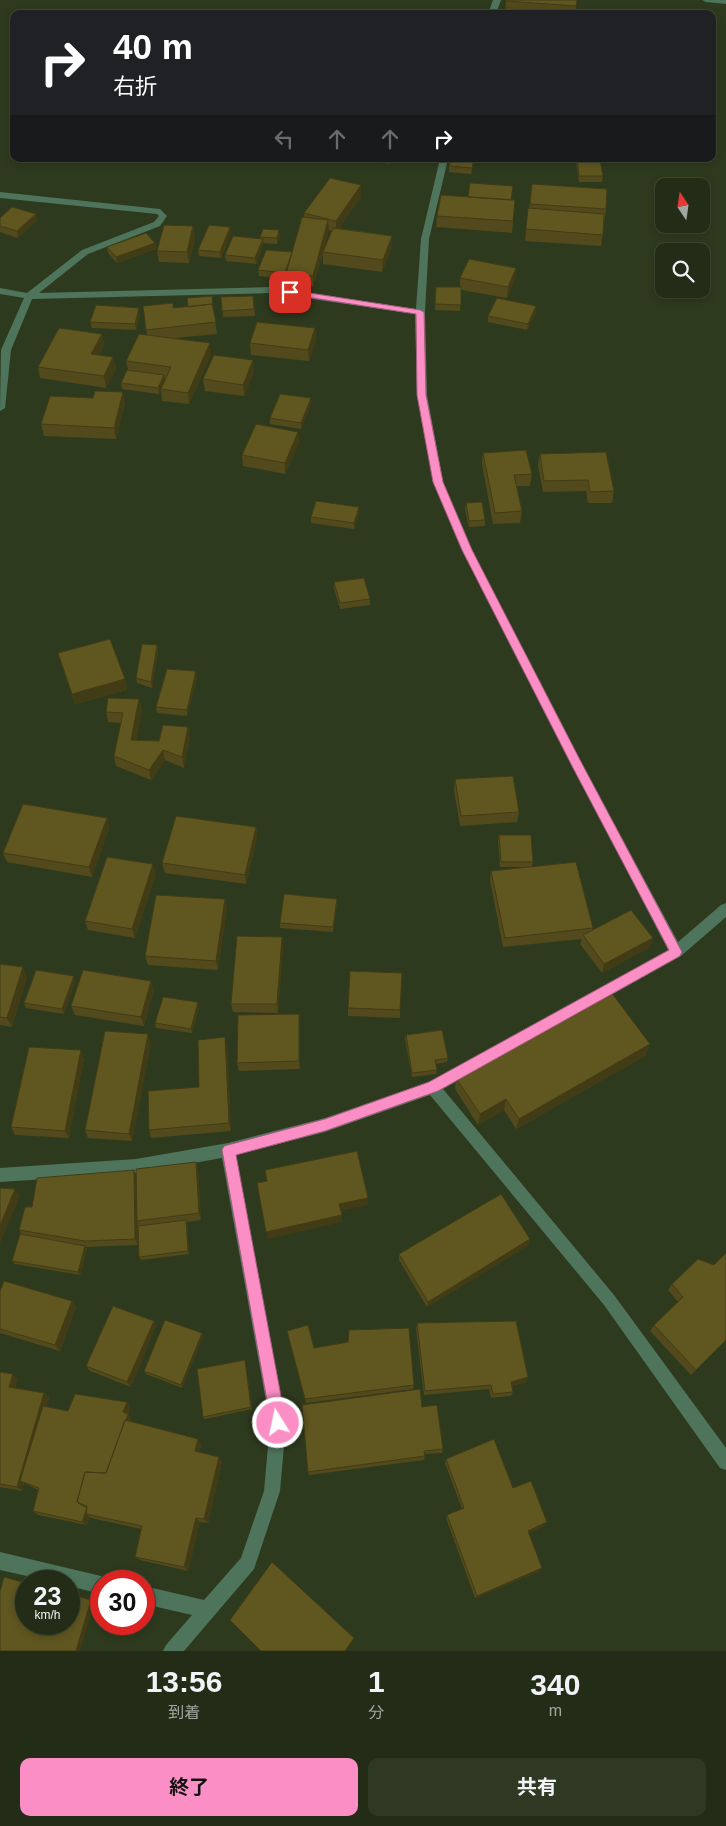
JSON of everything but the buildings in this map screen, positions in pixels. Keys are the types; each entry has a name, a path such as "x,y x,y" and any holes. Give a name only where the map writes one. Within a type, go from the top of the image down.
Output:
{"street":[{"path":"706,0 726,2"},
{"path":"443,162 425,238 420,312 422,395 438,482 467,550 576,763 676,952"},
{"path":"0,195 160,212 162,216 157,224 85,252 28,296 6,350 0,408"},
{"path":"0,291 28,296 271,290 420,312"},
{"path":"0,1175 136,1166 228,1150 325,1125 433,1087 676,952 726,909"},
{"path":"433,1087 610,1300 726,1462"},
{"path":"172,1651 248,1563 272,1491 278,1423 228,1150"},
{"path":"0,1561 90,1582"},
{"path":"155,1598 208,1610"}],"route":[{"path":"278,1423 237,1188 228,1150 325,1125 433,1087 676,952 576,763 467,550 438,482 422,395 420,312 290,292"}]}
